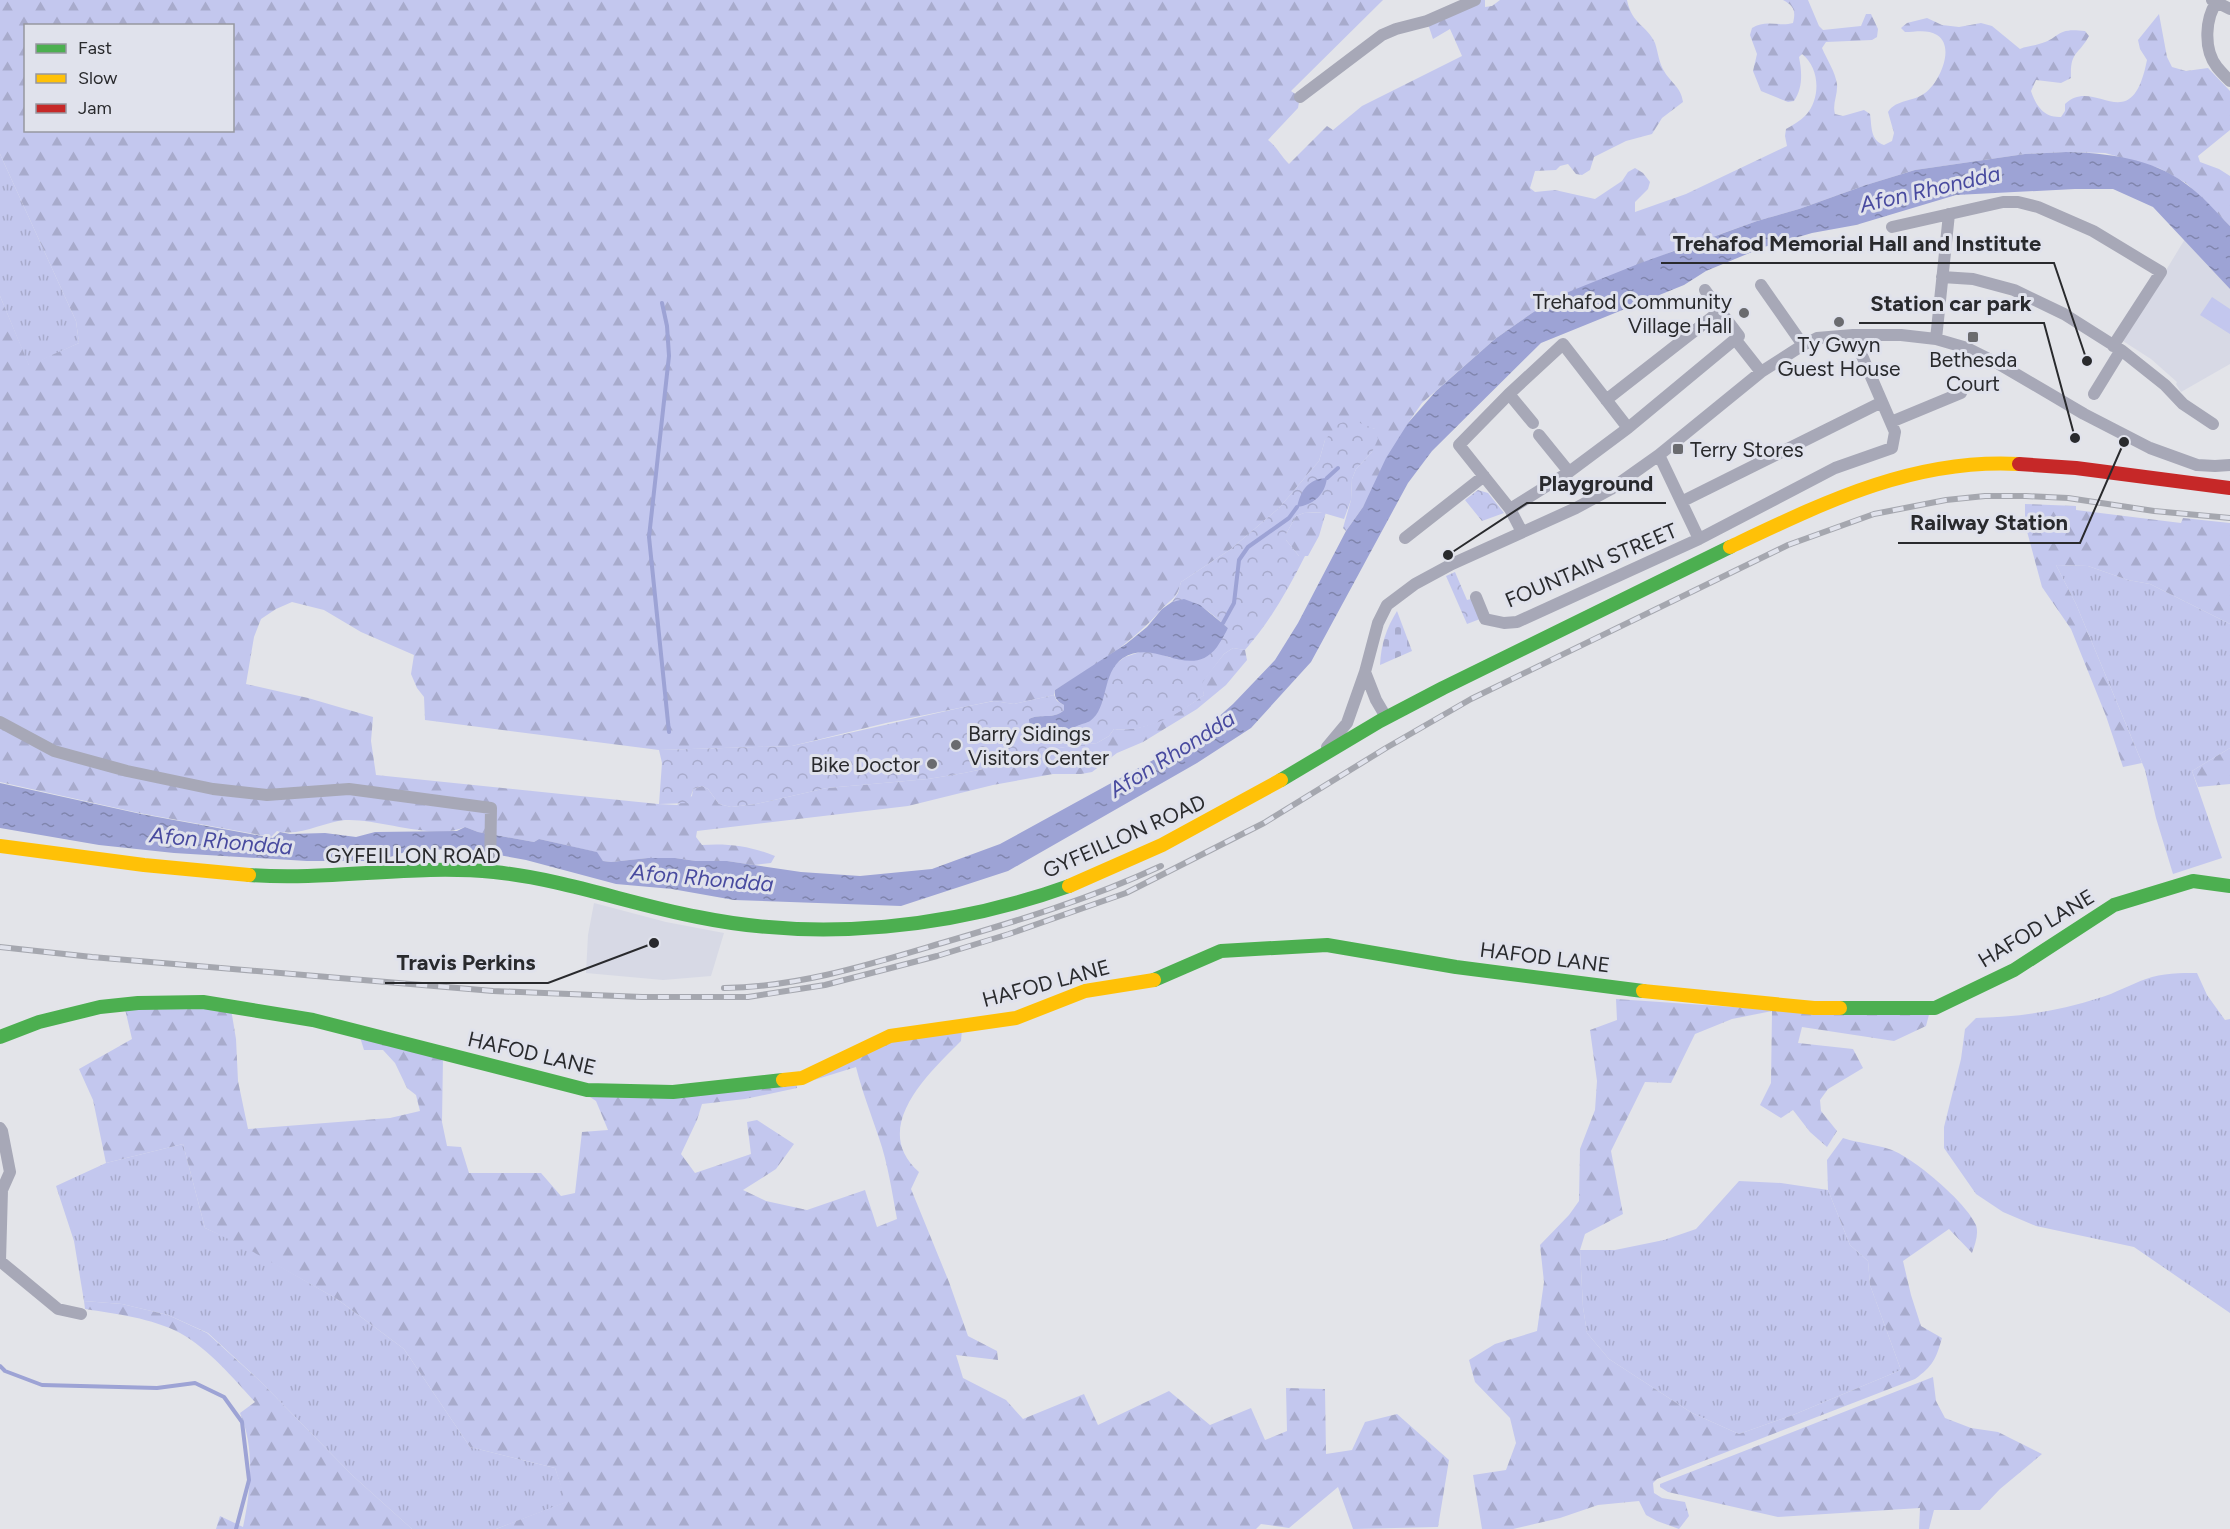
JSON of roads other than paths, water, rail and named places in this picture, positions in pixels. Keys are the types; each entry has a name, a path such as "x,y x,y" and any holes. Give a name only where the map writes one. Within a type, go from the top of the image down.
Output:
{"main road":[{"name":"GYFEILLON ROAD","path":"0,846 234,875 296,877 438,871 490,872 550,880 698,917 744,924 848,927 915,923 997,908 1041,897 1131,861 1187,833 1386,717 1528,645 1825,502 1889,479 1951,467 2019,464 2230,488"},
{"name":"HAFOD LANE","path":"0,1037 39,1022 100,1007 138,1003 203,1002 313,1020 587,1090 673,1092 802,1078 890,1036 1016,1018 1085,991 1158,979 1221,951 1327,945 1456,967 1660,993 1814,1008 1935,1008 2014,970 2115,905 2193,881 2230,886"}],"street":[{"path":"1300,97 1382,35 1427,21 1475,0"},
{"path":"2230,9 2215,1 2210,13 2208,48 2216,66 2230,81"},
{"path":"1892,227 2003,202 2038,207 2093,231 2161,272 2117,348 2094,394"},
{"path":"1936,339 1949,214"},
{"path":"1942,277 1973,279 2014,290 2064,314 2117,348 2165,385 2183,404 2213,424"},
{"path":"1761,285 1803,345"},
{"path":"1705,290 1761,372"},
{"path":"1606,400 1720,311"},
{"path":"1659,455 1700,539 1835,468 1892,448 1895,432 1853,335"},
{"path":"1319,758 1347,723 1365,672 1378,623 1387,605 1415,584 1452,564 1576,508 1611,489 1659,455 1761,372 1817,338 1901,335 1936,339 1967,348 2084,414 2150,448 2197,465 2230,465"},
{"path":"1510,509 1569,472 1628,428 1737,338"},
{"path":"1522,532 1510,509 1459,445 1509,394 1563,344 1628,428"},
{"path":"1890,422 1961,393"},
{"path":"1509,394 1533,423"},
{"path":"1683,501 1882,402"},
{"path":"1539,435 1569,472"},
{"path":"1405,538 1484,476"},
{"name":"FOUNTAIN STREET","path":"1476,597 1485,619 1504,623 1517,622 1700,539"},
{"path":"1365,672 1376,700 1386,717"},
{"path":"0,723 54,751 148,776 213,789 267,795 349,789 491,808 490,872"},
{"path":"0,1128 3,1131 5,1171 1,1191 0,1261 58,1309 81,1314"}],"water":[{"name":"Afon Rhondda","path":"2066,152 2113,156 2159,168 2173,175 2204,199 2230,226 2230,289 2153,207 2113,189 1956,195 1856,225 1812,233 1764,247 1706,271 1684,285 1541,343 1432,451 1408,483 1311,662 1251,728 1197,763 1008,871 901,906 734,900 672,889 616,884 526,860 466,849 411,850 378,861 307,861 174,853 99,845 0,828 0,783 141,814 273,838 280,832 325,833 356,837 375,832 457,831 465,827 478,832 534,842 539,839 597,852 603,861 611,862 675,858 727,861 801,872 860,876 932,869 1000,844 1197,736 1233,704 1275,660 1298,623 1346,531 1363,507 1386,458 1408,423 1436,391 1495,339 1532,313 1566,293 1638,264 1757,221 1915,170 2025,154"},
{"path":"1327,478 1324,489 1317,498 1297,507 1306,486"},
{"path":"1184,599 1200,605 1228,628 1217,647 1207,657 1195,661 1147,652 1135,653 1116,664 1111,672 1100,708 1090,721 1053,733 1037,733 1033,729 1029,719 1056,715 1064,710 1064,705 1058,701 1055,690 1126,644 1147,627 1162,609 1172,602"}],"waterway":[{"path":"662,303 667,326 669,356 649,537 669,732"},
{"path":"1327,478 1338,468"},
{"path":"1223,623 1234,603 1239,560 1248,547 1289,518 1297,507"},
{"path":"0,1366 5,1371 42,1385 157,1388 195,1383 224,1397 242,1422 249,1480 236,1529"}],"railway":[{"path":"0,947 493,991 642,997 748,997 825,985 937,956 1009,934 1126,893 1264,823 1471,699 1788,545 1874,514 1946,500 1985,496 2026,496 2068,498 2154,511 2230,518"},
{"path":"724,988 780,984 889,959 1053,909 1161,866"}],"place":[{"name":"Trehafod Community Village Hall","path":"1744,313"},
{"name":"Ty Gwyn Guest House","path":"1839,322"},
{"name":"Bethesda Court","path":"1973,337"},
{"name":"Trehafod Memorial Hall and Institute","path":"2087,361"},
{"name":"Station car park","path":"2075,438"},
{"name":"Railway Station","path":"2124,442"},
{"name":"Terry Stores","path":"1678,449"},
{"name":"Playground","path":"1448,555"},
{"name":"Barry Sidings Visitors Center","path":"956,745"},
{"name":"Bike Doctor","path":"932,764"},
{"name":"Travis Perkins","path":"654,943"}]}
